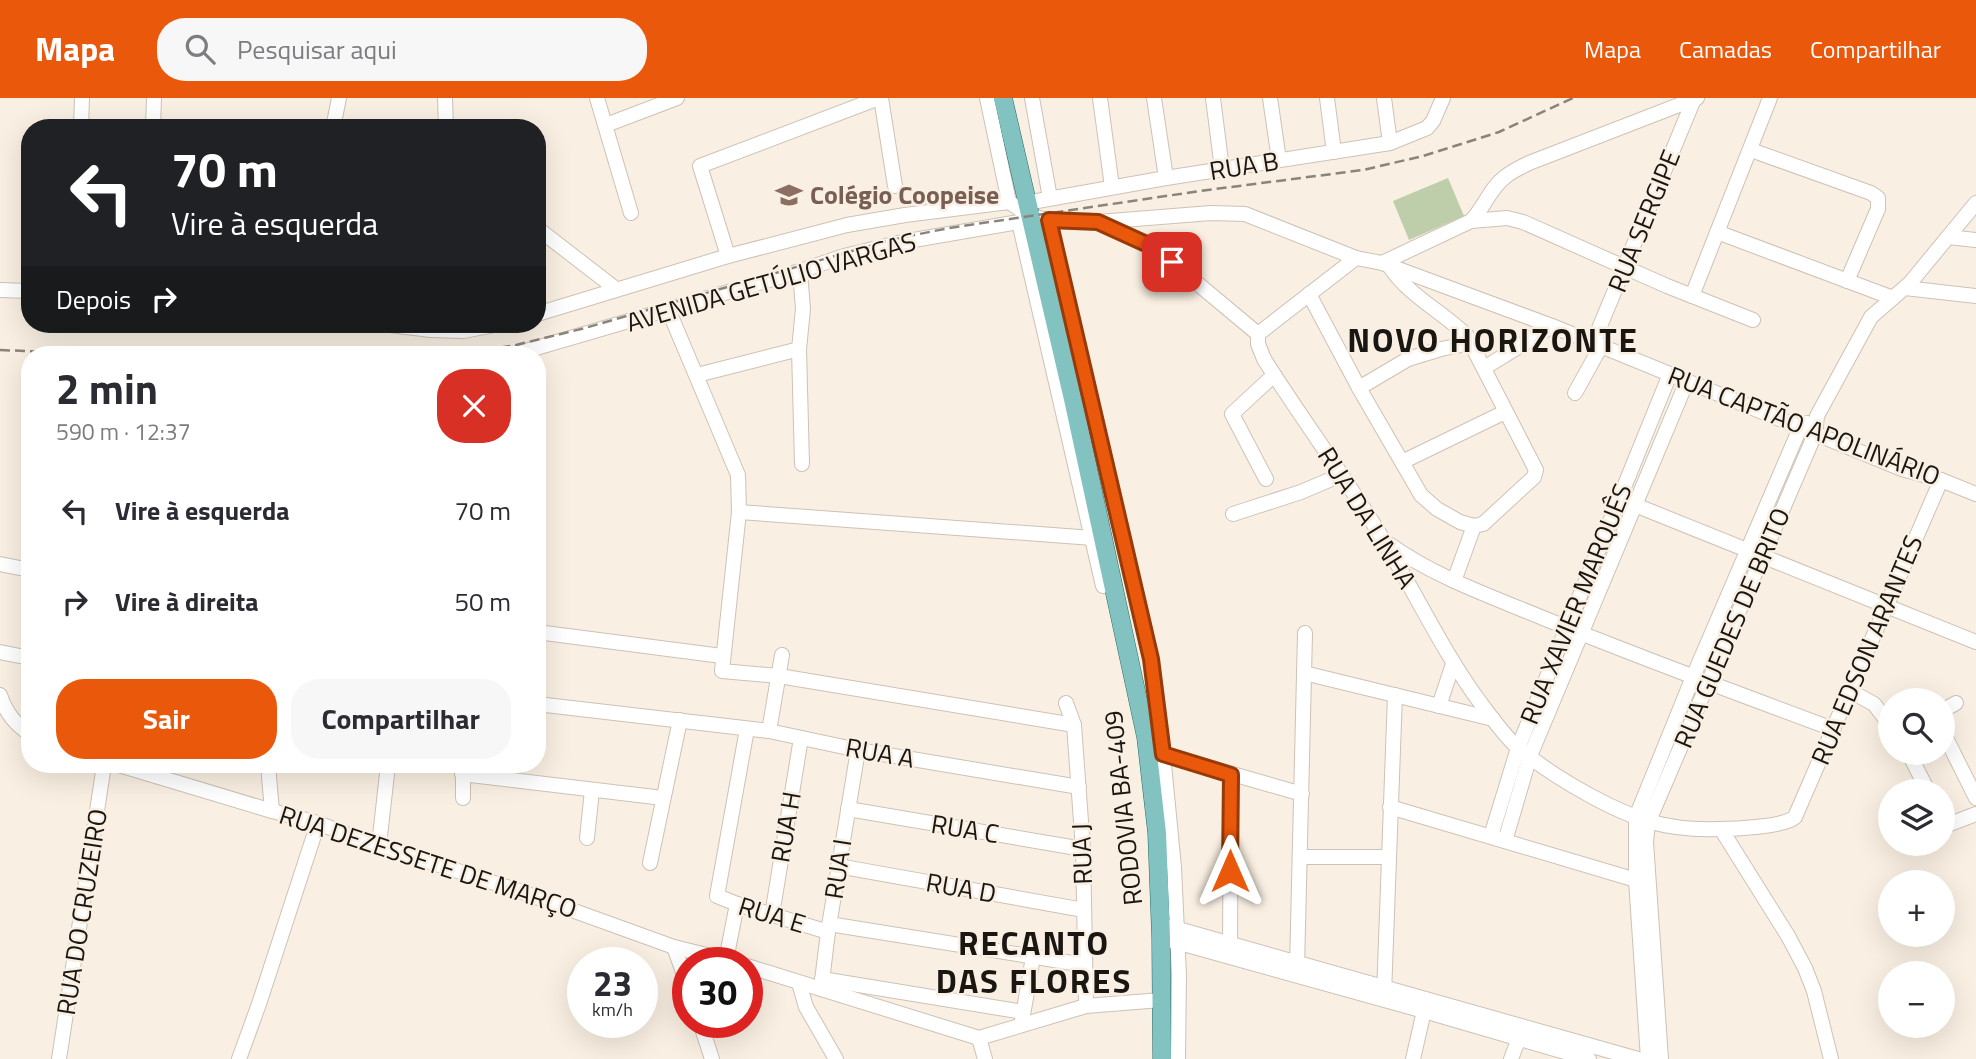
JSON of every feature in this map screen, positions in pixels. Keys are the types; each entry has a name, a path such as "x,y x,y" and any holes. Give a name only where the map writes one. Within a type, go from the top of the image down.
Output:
{"main road":[{"name":"RODOVIA BA-409","path":"998,100 1027,214 1099,540 1146,737 1169,933 1161,1000 1162,1059"}],"street":[{"path":"81,119 82,98"},
{"path":"153,119 154,98"},
{"path":"335,119 339,98"},
{"path":"445,98 446,119"},
{"path":"597,98 631,213"},
{"path":"606,125 677,98"},
{"path":"728,256 701,166 880,98 895,186"},
{"path":"1032,98 1050,198"},
{"path":"1100,98 1112,187"},
{"path":"1154,98 1166,177"},
{"path":"1213,98 1223,169"},
{"path":"1270,98 1279,160"},
{"path":"1327,98 1334,152"},
{"path":"1384,98 1390,142"},
{"name":"RUA B","path":"1027,214 1050,198 1390,142 1427,128 1443,98"},
{"path":"1309,294 1413,483 1429,502 1460,522 1474,526 1483,524 1536,474 1471,343 1456,326 1402,283 1386,265 1471,221 1504,177 1529,163 1695,98"},
{"name":"RUA SERGIPE","path":"1576,393 1695,98"},
{"path":"1692,296 1770,98"},
{"path":"1751,150 1871,193 1878,198 1878,209 1847,281"},
{"path":"1800,428 1817,416 1871,317 1905,288 1976,203"},
{"name":"RUA CAPTÃO APOLINÁRIO","path":"1027,214 1098,222 1211,213 1245,214 1356,258 1386,265 1552,326 1902,469 1976,494"},
{"path":"1027,214 1151,659 1163,754 1169,933 1180,1028 1178,1059"},
{"name":"AVENIDA GETÚLIO VARGAS","path":"546,311 728,256 859,223 905,215 1027,214"},
{"name":"AVENIDA GETÚLIO VARGAS","path":"543,346 844,256 1027,214"},
{"path":"1471,221 1514,219 1753,320"},
{"path":"1098,222 1155,248 1258,334 1356,258"},
{"path":"1717,232 1892,298"},
{"path":"546,235 616,289"},
{"path":"1948,237 1976,240"},
{"path":"800,271 803,309 799,349 802,464"},
{"path":"1905,288 1976,296"},
{"path":"0,290 21,291"},
{"path":"668,309 738,475 739,512 723,671 779,676 1074,725"},
{"path":"1484,368 1552,326"},
{"name":"RUA DA LINHA","path":"1258,334 1260,351 1274,375 1385,541 1453,664 1493,719 1524,752 1571,785 1642,820 1692,829 1779,824 1792,820"},
{"path":"1359,388 1408,359 1471,343"},
{"path":"697,375 799,349"},
{"name":"RUA XAVIER MARQUÊS","path":"1498,839 1524,752 1567,628 1670,374"},
{"path":"1266,479 1231,414 1274,375"},
{"name":"RUA XAVIER MARQUÊS","path":"1524,752 1582,634 1687,381"},
{"path":"1402,462 1505,412"},
{"name":"RUA GUEDES DE BRITO","path":"1642,820 1708,683 1815,434 1817,416"},
{"name":"RUA GUEDES DE BRITO","path":"1642,820 1693,677 1800,428"},
{"path":"1233,514 1301,492 1342,475"},
{"name":"RUA EDSON ARANTES","path":"1792,820 1800,807 1941,480"},
{"path":"1619,498 1976,642"},
{"path":"739,512 1099,540 1103,586"},
{"path":"1454,581 1474,526"},
{"path":"1385,541 1412,560 1454,581 1582,634 1833,729"},
{"path":"0,564 21,568"},
{"path":"546,633 722,662"},
{"path":"1297,970 1306,633"},
{"path":"0,652 21,656"},
{"path":"769,732 782,655"},
{"path":"1439,706 1453,664"},
{"path":"1304,673 1493,719"},
{"path":"1850,691 1874,704 1878,709"},
{"path":"0,695 5,710 21,728"},
{"path":"1384,994 1395,695"},
{"name":"RUA J","path":"1066,703 1074,725 1079,787 1086,1006"},
{"name":"RUA A","path":"546,705 769,732 858,750 1079,787"},
{"path":"650,863 681,720"},
{"name":"RUA E","path":"747,729 717,896 772,915 829,928 1085,965"},
{"path":"1146,737 1163,754 1302,794"},
{"name":"RUA H","path":"772,915 801,738"},
{"name":"RUA I","path":"822,984 838,866 858,750"},
{"path":"1955,756 1976,798"},
{"name":"RUA DO CRUZEIRO","path":"59,1059 103,773"},
{"name":"RUA DEZESSETE DE MARÇO","path":"146,773 318,823 569,908 674,947"},
{"path":"269,773 272,811"},
{"path":"379,845 387,773"},
{"path":"463,773 463,798"},
{"path":"488,773 663,798"},
{"path":"1230,950 1231,775"},
{"path":"587,838 592,790"},
{"path":"1390,807 1636,880"},
{"name":"RUA C","path":"848,809 1083,849"},
{"path":"1955,820 1976,814"},
{"path":"1642,820 1636,880 1648,1059"},
{"path":"1642,820 1646,842 1661,1059"},
{"path":"239,1059 318,823"},
{"path":"1721,829 1805,968 1814,991 1831,1059"},
{"path":"1300,857 1388,857"},
{"name":"RUA D","path":"838,866 1084,910"},
{"path":"732,947 737,904"},
{"path":"1169,933 1384,994 1638,1059"},
{"path":"1022,1018 1033,957"},
{"path":"763,972 799,983 822,984 1022,1018"},
{"path":"799,983 806,1007 836,1059"},
{"path":"822,984 979,1038 1022,1018 1086,1006 1161,1000"},
{"path":"1384,994 1424,1011 1589,1059"},
{"path":"1413,1059 1424,1011"},
{"path":"705,1038 712,1059"},
{"path":"979,1038 985,1059"},
{"path":"1511,1059 1519,1038"}],"green space":[{"path":"1448,178 1464,216 1409,240 1393,201"}],"railway":[{"path":"510,346 585,328 890,240 949,228 1363,170 1423,156 1499,132 1573,98"},
{"path":"0,350 21,351"}],"place":[{"name":"Colégio Coopeise","path":"789,195"}],"district":[{"name":"NOVO HORIZONTE","path":"1493,340"},
{"name":"RECANTO DAS FLORES","path":"1034,962"}],"route":[{"path":"1172,262 1155,248 1098,222 1049,220 1151,659 1163,754 1231,775 1230,871"}]}
